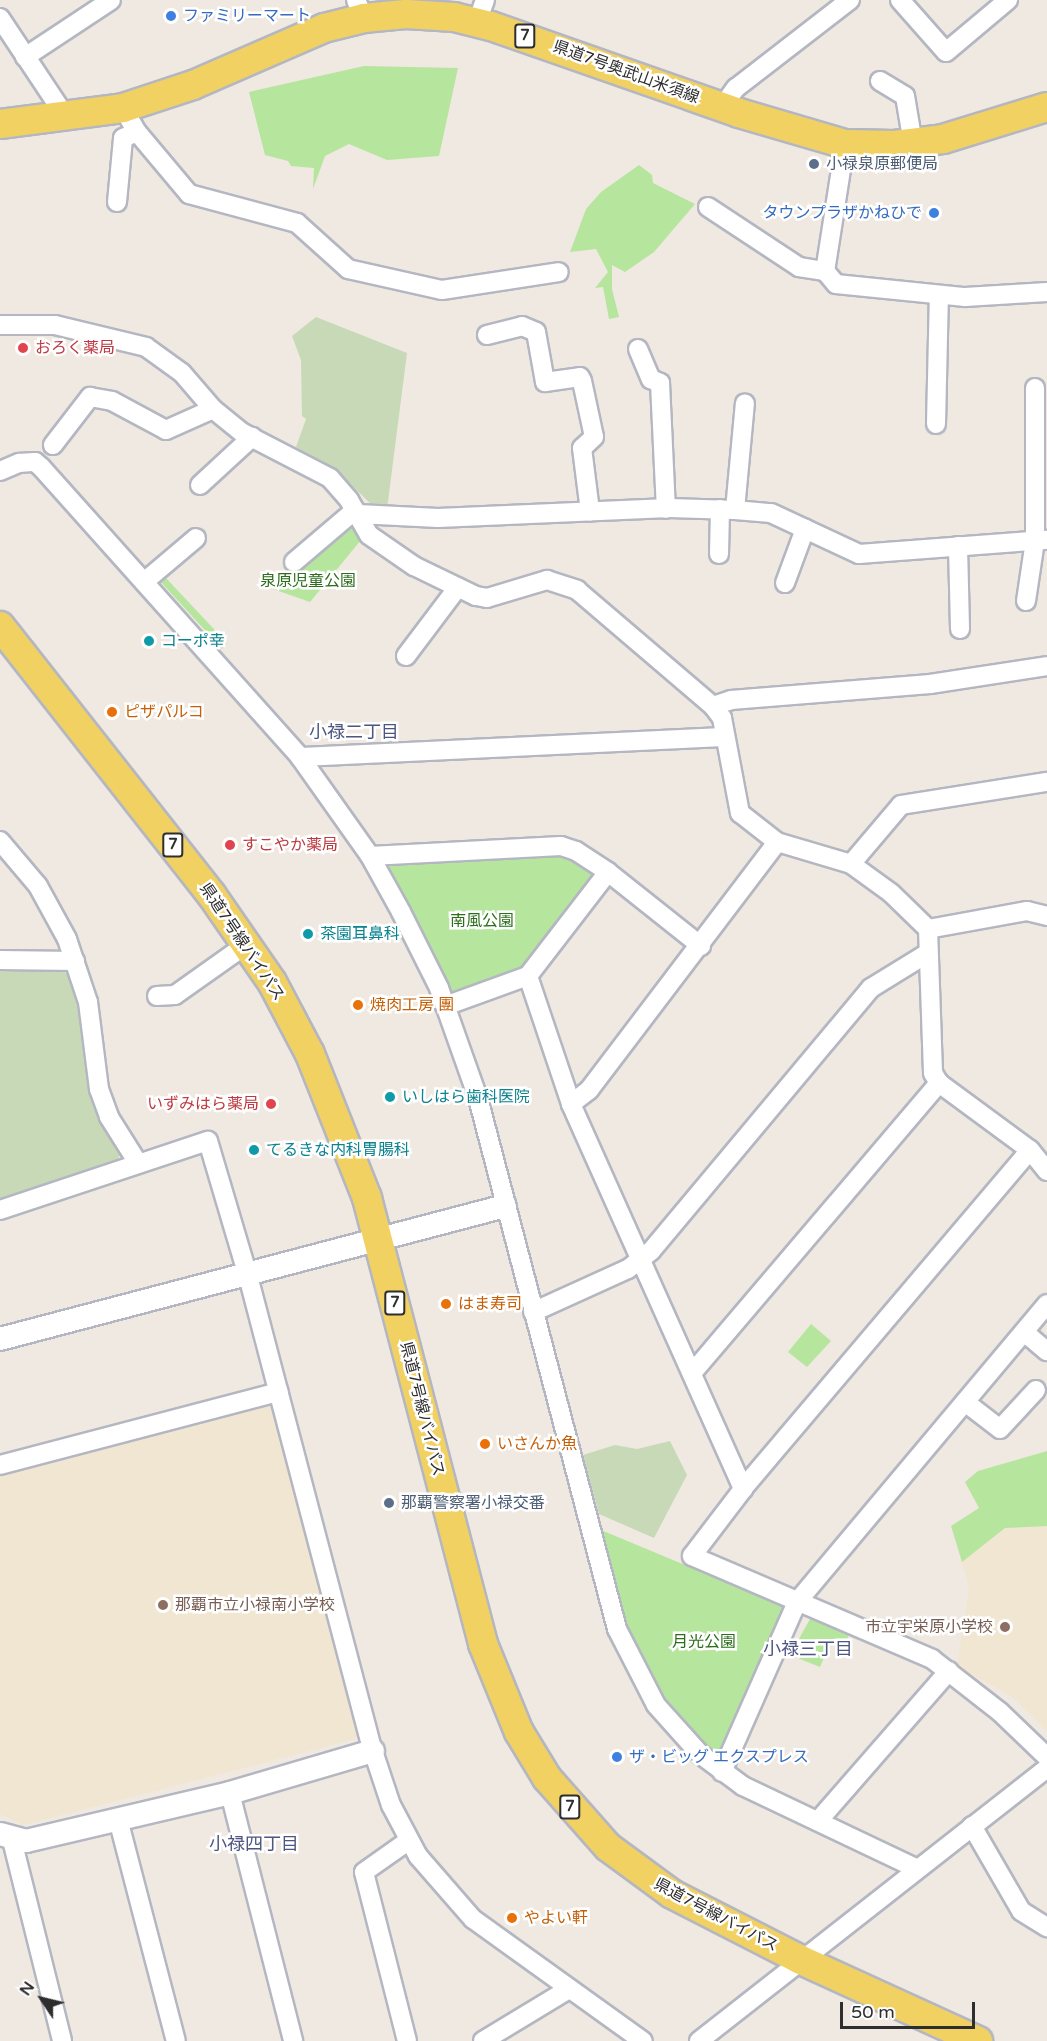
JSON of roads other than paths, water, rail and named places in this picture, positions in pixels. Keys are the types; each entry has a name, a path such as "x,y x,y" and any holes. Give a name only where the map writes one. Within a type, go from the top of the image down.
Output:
{"main road":[{"name":"県道7号奥武山米須線","path":"0,124 65,116 130,120 193,85 360,9 430,14 481,11 722,107 845,144 913,144 969,133 1047,107"},
{"name":"県道7号線バイパス","path":"0,626 247,944 272,982 310,1054 352,1157 378,1241 483,1644 519,1732 547,1778 575,1813 639,1872 698,1909 799,1959 978,2041"}],"street":[{"path":"25,57 111,0"},
{"path":"722,107 736,88 850,0"},
{"path":"900,0 946,52 1008,0"},
{"path":"0,18 65,116"},
{"path":"880,81 905,96 913,144"},
{"path":"117,202 123,138 130,120"},
{"path":"130,120 189,194 297,223 348,269 442,290 559,272"},
{"path":"825,272 845,144"},
{"path":"708,207 799,267 825,272 836,284 939,295 989,297 1047,292"},
{"path":"936,424 939,295"},
{"path":"0,325 55,325 146,347 182,373 213,409 252,437 330,478 357,512 369,535 391,551 458,587 488,598 547,580 577,590 713,706 722,718 740,813 777,842 852,864 891,893 928,929 933,1073 939,1083 1030,1150 1047,1171"},
{"path":"486,335 522,326 536,332 545,382 580,377 594,437 582,448 590,511"},
{"path":"638,350 651,379 660,383 666,509"},
{"path":"1026,601 1041,541 1035,388"},
{"path":"53,445 90,397 112,401 166,430 213,409"},
{"path":"719,554 745,403"},
{"path":"200,485 252,437"},
{"path":"0,471 19,463 34,462 41,467 300,757 370,856 445,1006 478,1098 622,1644 656,1705 683,1738 722,1772 765,1798 916,1868"},
{"path":"294,562 357,512 438,518 590,511 728,509 771,513 859,554 1041,541"},
{"path":"785,583 805,529"},
{"path":"144,582 196,538"},
{"path":"958,546 960,629"},
{"path":"406,656 458,587"},
{"path":"713,706 731,700 930,684 1047,666"},
{"path":"300,757 725,737"},
{"path":"852,864 901,805 1047,782"},
{"path":"572,1104 589,1090 777,842"},
{"path":"370,856 561,846 576,850 608,872 701,945"},
{"path":"2,847 38,886 75,961 88,1002 99,1089 110,1117 138,1163"},
{"path":"445,1006 528,976 608,872"},
{"path":"928,929 1027,911 1047,916"},
{"path":"157,996 175,995 247,944"},
{"path":"533,1312 642,1259 871,988 928,954"},
{"path":"0,960 75,961"},
{"path":"528,976 572,1104 743,1489"},
{"path":"693,1372 939,1083"},
{"path":"0,1209 207,1141 248,1276 373,1751 408,1841 438,1882 473,1919 643,2041"},
{"path":"1030,1150 743,1489 692,1556 913,1649 949,1671 1047,1757"},
{"path":"0,1339 248,1276 505,1206"},
{"path":"722,1772 797,1602 1047,1304"},
{"path":"1024,1332 1047,1351"},
{"path":"965,1402 1000,1430 1036,1390"},
{"path":"0,1465 279,1392"},
{"path":"818,1821 949,1671"},
{"path":"62,2041 6,1837 26,1841 230,1793 373,1751"},
{"path":"699,2041 799,1959 1047,1768"},
{"path":"230,1793 293,2041"},
{"path":"118,1819 176,2041"},
{"path":"972,1826 1021,1911 1047,1927"},
{"path":"407,2041 364,1872 408,1841"},
{"path":"483,2041 569,1989"}],"place":[{"name":"ファミリーマート","path":"171,16"},
{"name":"小禄泉原郵便局","path":"814,164"},
{"name":"タウンプラザかねひで","path":"934,213"},
{"name":"おろく薬局","path":"23,348"},
{"name":"コーポ幸","path":"149,641"},
{"name":"ピザパルコ","path":"112,712"},
{"name":"すこやか薬局","path":"230,845"},
{"name":"茶園耳鼻科","path":"308,934"},
{"name":"焼肉工房 團","path":"358,1005"},
{"name":"いしはら歯科医院","path":"390,1097"},
{"name":"いずみはら薬局","path":"271,1104"},
{"name":"てるきな内科胃腸科","path":"254,1150"},
{"name":"はま寿司","path":"446,1304"},
{"name":"いさんか魚","path":"485,1444"},
{"name":"那覇警察署小禄交番","path":"389,1503"},
{"name":"那覇市立小禄南小学校","path":"163,1605"},
{"name":"市立宇栄原小学校","path":"1005,1627"},
{"name":"ザ・ビッグ エクスプレス","path":"617,1757"},
{"name":"やよい軒","path":"512,1918"}],"district":[{"name":"小禄二丁目","path":"354,732"},
{"name":"小禄三丁目","path":"808,1649"},
{"name":"小禄四丁目","path":"254,1844"}],"park label":[{"name":"泉原児童公園","path":"308,581"},
{"name":"南風公園","path":"482,921"},
{"name":"月光公園","path":"704,1642"}]}
